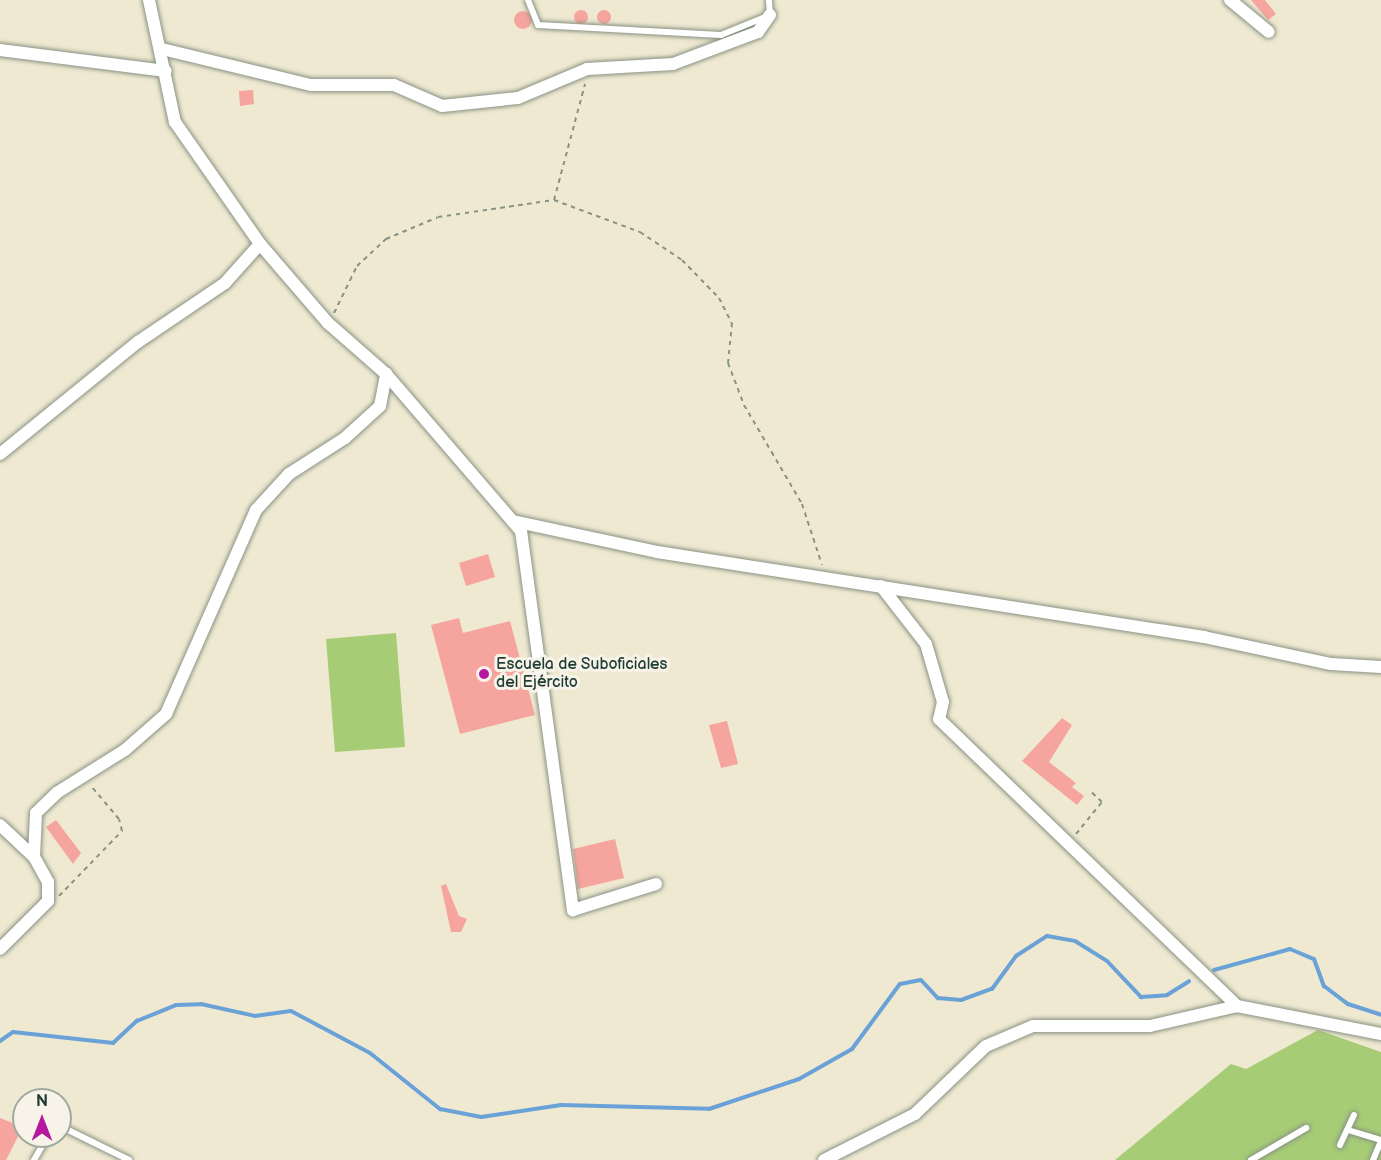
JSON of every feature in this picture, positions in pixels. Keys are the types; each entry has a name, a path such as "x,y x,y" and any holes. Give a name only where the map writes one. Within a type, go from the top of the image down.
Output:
{"street":[{"path":"149,0 162,50 175,122 260,244 328,323 386,374 521,531 573,909 656,884"},
{"path":"1230,0 1269,32"},
{"path":"162,50 311,85 394,85 442,106 518,98 586,69 673,64 758,32 770,15"},
{"path":"0,50 165,71"},
{"path":"0,454 138,342 225,283 260,244"},
{"path":"33,857 36,813 125,750 166,714 256,510 289,474 345,438 380,406 386,374"},
{"path":"512,520 657,552 826,576 1204,637 1331,664 1381,667"},
{"path":"881,586 926,644 942,702 939,719 1238,1006"},
{"path":"0,825 33,857 48,882 48,901 0,949"},
{"path":"824,1160 915,1114 986,1046 1008,1035 1059,1022 1113,1029 1150,1026 1238,1006 1381,1034"}],"lane":[{"path":"528,0 538,25 721,35 770,15 769,0"},
{"path":"1340,1145 1354,1114"},
{"path":"1251,1160 1306,1128"},
{"path":"1348,1130 1381,1141 1373,1160"},
{"path":"72,1132 129,1160"}],"path":[{"path":"554,200 582,104 586,69"},
{"path":"328,323 357,266 407,227 438,217 554,200 640,232 681,260 719,298 732,323 728,363 744,405 802,504 826,576"},
{"path":"48,901 65,894 122,831 119,819 84,777"},
{"path":"1067,843 1099,810 1102,802 1090,791"}],"green space":[{"path":"396,633 405,747 335,752 326,639"},
{"path":"1318,1030 1381,1052 1381,1160 1115,1160 1231,1064 1246,1069"}],"building":[{"path":"1251,0 1265,0 1276,14 1268,20"},
{"path":"581,10 586,12 588,17 586,22 581,24 576,22 574,17 576,12"},
{"path":"601,10 607,10 611,17 607,24 601,24 597,20 597,14"},
{"path":"523,11 529,14 532,20 529,26 523,29 517,26 514,20 517,14"},
{"path":"253,90 254,104 240,106 239,91"},
{"path":"488,554 495,577 466,586 459,563"},
{"name":"Escuela de Suboficiales del Ejército","path":"459,618 463,633 510,621 535,715 460,734 431,625"},
{"path":"1062,718 1072,725 1049,762 1076,783 1072,787 1084,796 1077,805 1022,761"},
{"path":"727,721 738,764 721,768 709,725"},
{"path":"56,820 81,853 73,864 46,827"},
{"path":"615,839 624,878 578,889 573,849"},
{"path":"446,884 459,916 467,919 461,932 451,932 441,886"},
{"path":"0,1118 12,1123 12,1148 6,1160 0,1160"}],"waterway":[{"path":"0,1041 13,1032 113,1043 137,1021 176,1005 201,1004 255,1016 291,1011 370,1053 440,1109 481,1117 561,1105 709,1109 799,1079 852,1049 900,984 921,980 938,998 961,1000 992,989 1016,956 1047,936 1075,941 1107,961 1141,997 1167,995 1189,981"},
{"path":"1214,970 1290,949 1314,959 1324,986 1348,1004 1381,1015"}],"place":[{"name":"Escuela de Suboficiales del Ejército","path":"484,674"}]}
